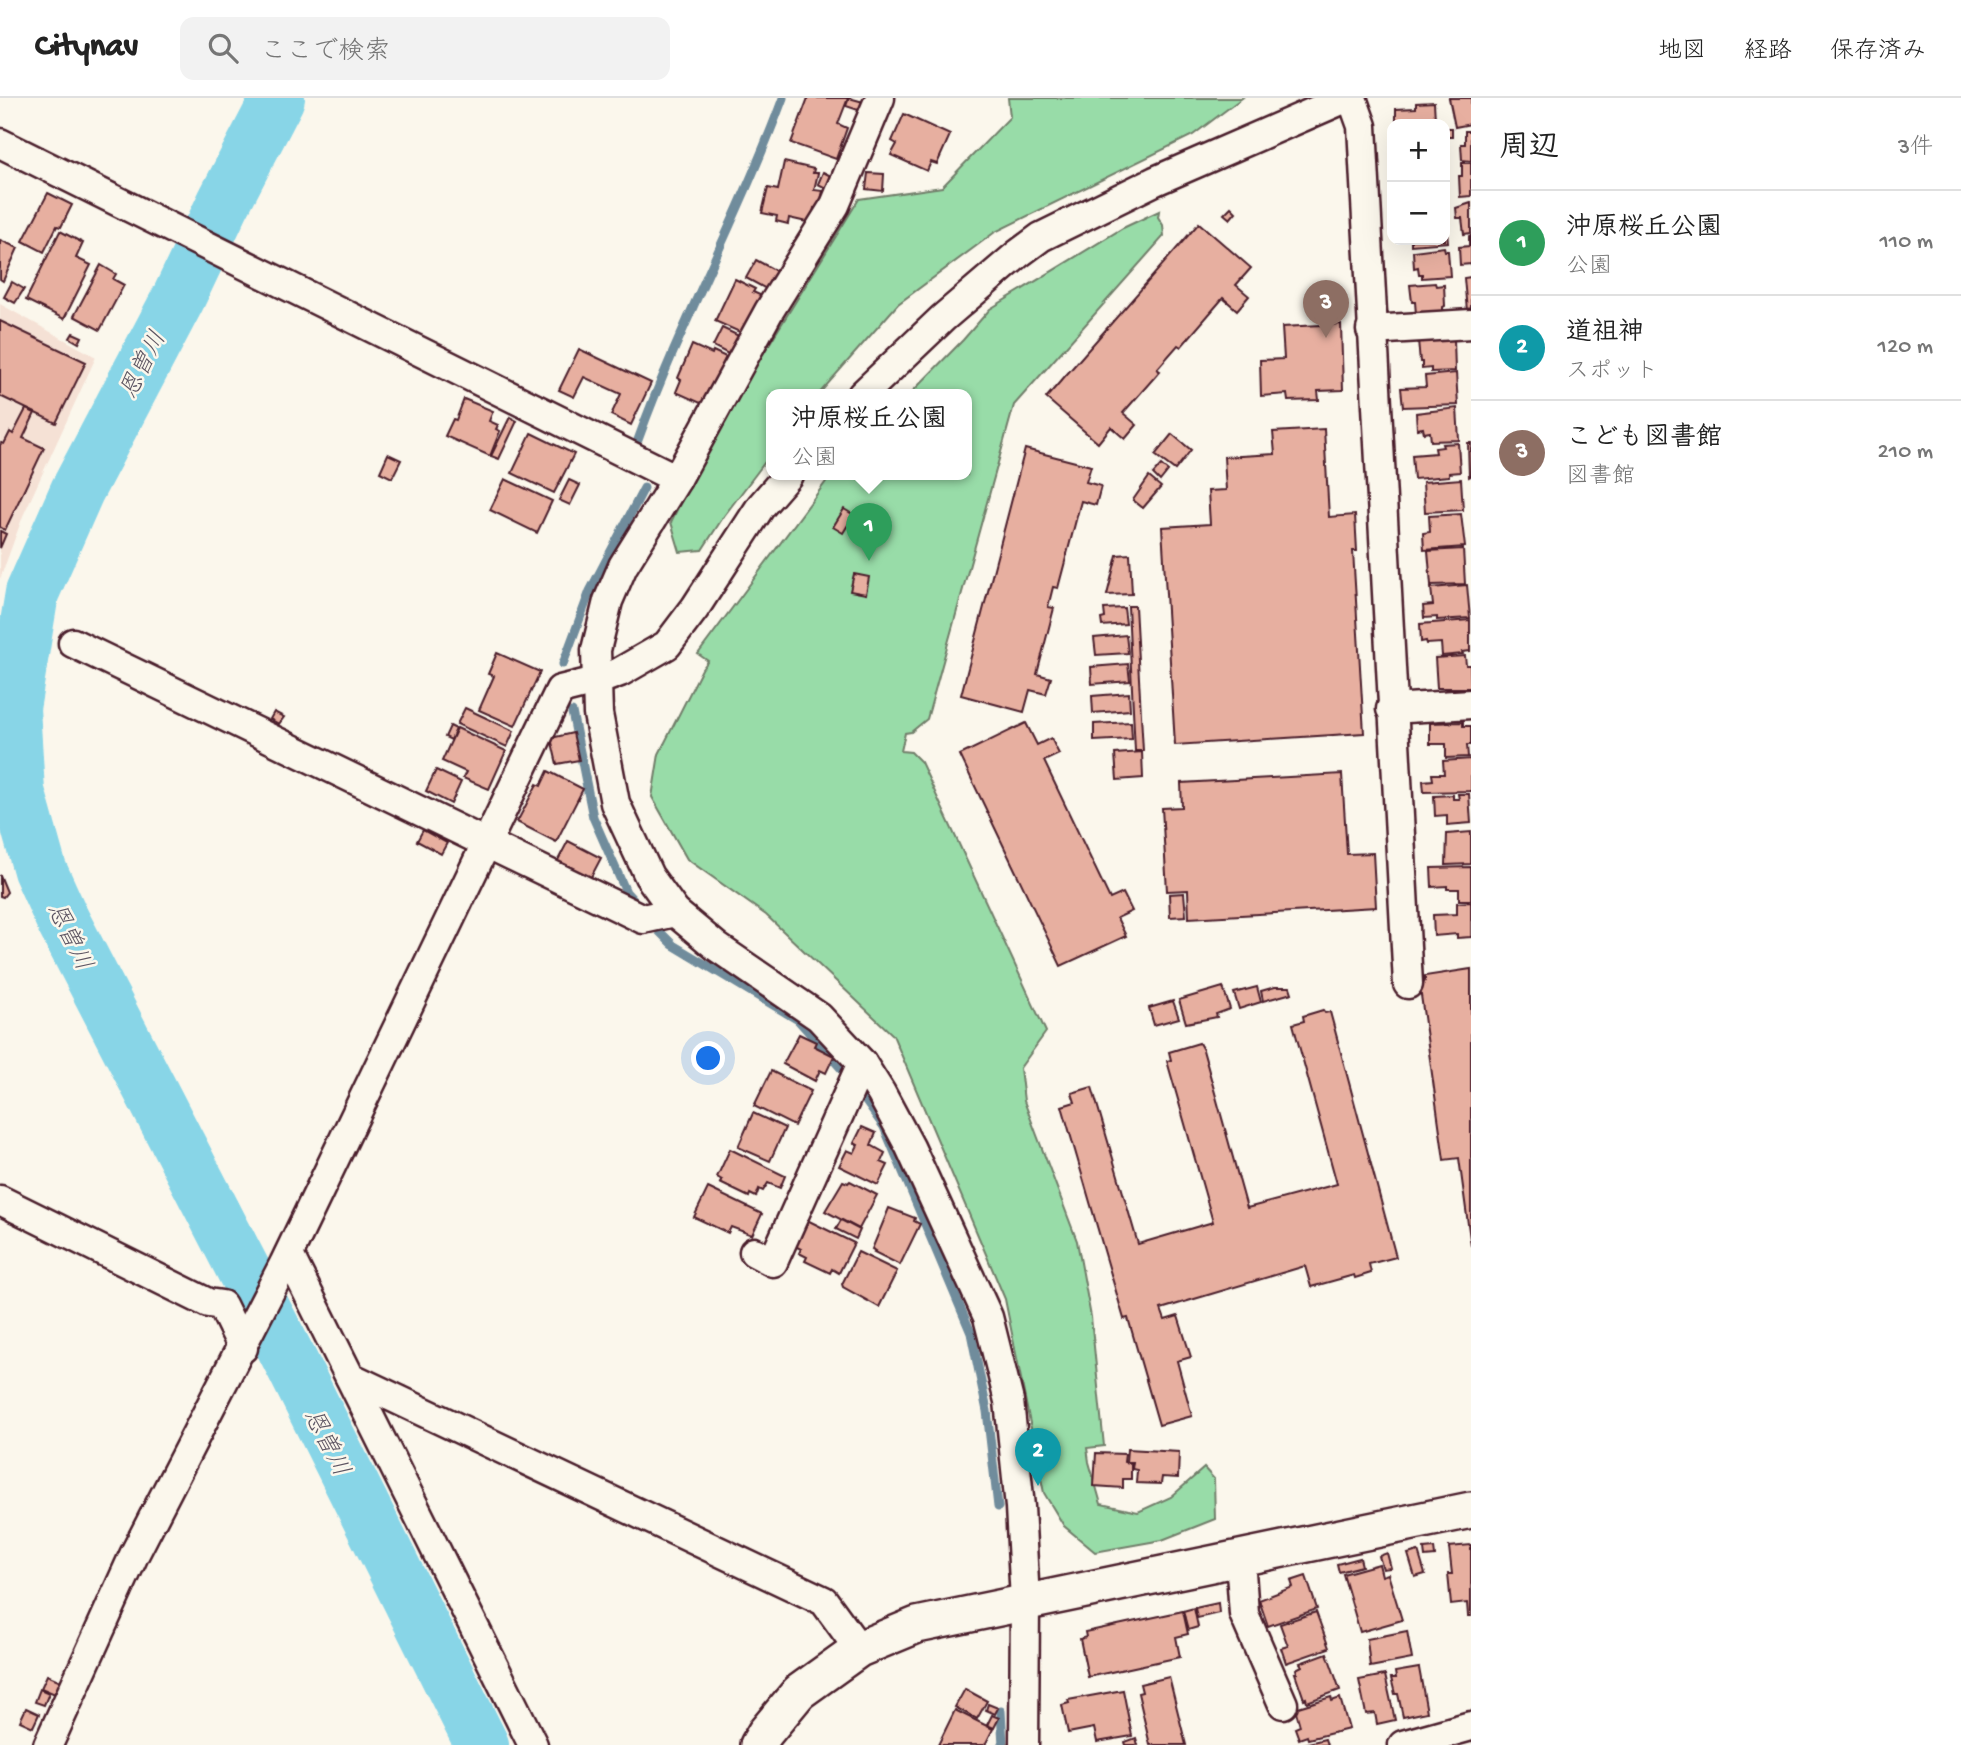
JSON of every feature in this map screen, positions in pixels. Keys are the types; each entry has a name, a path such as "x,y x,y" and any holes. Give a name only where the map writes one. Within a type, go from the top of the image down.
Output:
{"street":[{"path":"880,98 835,205 769,311 677,479 623,566 608,601 596,650 598,715 615,803 649,876 675,912 717,947 819,1017 862,1063 910,1147 988,1317 1009,1401 1020,1507 1025,1601 1024,1745"},
{"path":"868,389 943,318 1041,237 1155,181 1346,98"},
{"path":"1352,98 1362,126 1391,709 1408,984"},
{"path":"0,143 677,479"},
{"path":"1371,330 1471,324"},
{"path":"48,1745 134,1555 286,1260 560,690 620,672 667,645 695,608 761,506 784,480"},
{"path":"73,643 643,919 675,912"},
{"path":"1391,709 1471,704"},
{"path":"773,1262 862,1063"},
{"path":"0,1200 208,1303 222,1305 246,1340"},
{"path":"286,1260 350,1377 533,1745"},
{"path":"350,1377 824,1601 859,1649"},
{"path":"758,1745 799,1692 859,1649 917,1625 1471,1510"},
{"path":"1240,1558 1244,1614 1283,1704"},
{"path":"1402,1745 1471,1726"}],"shaded area":[{"path":"0,304 96,357 23,516 0,579"}],"green space":[{"path":"1008,98 1242,98 1193,135 995,232 898,304 823,389 766,389 766,461 702,550 680,552 671,522 719,425 859,199 942,187 1010,117"},
{"path":"1159,211 1158,217 1163,225 1164,236 1014,405 927,719 911,732 905,733 901,751 911,752 921,762 1046,1032 1020,1068 1024,1101 1077,1241 1091,1317 1104,1446 1087,1448 1101,1504 1138,1512 1171,1497 1204,1468 1214,1479 1215,1519 1162,1540 1095,1552 1064,1526 1044,1493 1005,1299 893,1035 766,915 687,859 652,797 659,754 708,661 698,654 827,480 972,480 972,389 915,389 990,309 1123,228"}],"building":[{"path":"808,98 848,98 838,124 847,128 836,159 791,143"},
{"path":"849,98 867,103 864,112 846,106"},
{"path":"1449,98 1471,98 1471,124 1455,127"},
{"path":"1434,102 1435,119 1396,119 1396,109 1416,108 1416,103"},
{"path":"904,114 950,135 937,164 931,162 927,171 891,155 897,144 892,141"},
{"path":"1465,131 1471,131 1471,161 1462,160 1461,144 1465,144"},
{"path":"784,162 814,169 813,173 818,173 814,190 823,191 819,209 814,208 811,223 789,218 788,224 776,221 777,216 762,213 768,188 778,190"},
{"path":"1462,163 1471,163 1471,196 1460,197 1459,176 1462,176"},
{"path":"823,172 833,177 828,189 818,184"},
{"path":"868,173 884,174 883,191 866,189"},
{"path":"48,193 72,205 61,227 57,226 44,252 23,241"},
{"path":"1471,203 1471,233 1464,234 1462,218 1457,218 1456,208"},
{"path":"1231,207 1236,212 1230,219 1224,214"},
{"path":"1199,223 1251,268 1236,285 1249,296 1237,310 1223,298 1181,347 1178,345 1157,369 1160,371 1123,413 1137,425 1125,439 1111,427 1098,443 1046,398"},
{"path":"60,231 83,243 76,258 91,265 64,319 26,300"},
{"path":"1471,235 1471,264 1460,265 1459,247 1469,246"},
{"path":"0,240 18,248 3,281 0,279"},
{"path":"1444,247 1445,251 1448,251 1450,276 1422,278 1418,267 1414,268 1413,251"},
{"path":"756,260 780,273 770,291 746,278"},
{"path":"101,265 116,274 113,279 124,285 100,330 74,316"},
{"path":"1471,277 1471,311 1467,311 1464,278"},
{"path":"735,279 755,289 753,292 762,296 744,334 715,321"},
{"path":"12,282 24,289 15,303 4,297"},
{"path":"1435,283 1436,286 1444,285 1443,311 1416,314 1410,285"},
{"path":"0,321 86,362 56,423 0,396"},
{"path":"1341,324 1343,390 1318,391 1319,400 1288,401 1287,394 1261,396 1260,360 1284,359 1282,327"},
{"path":"722,328 741,337 732,356 713,346"},
{"path":"73,333 82,337 79,343 70,338"},
{"path":"1454,339 1455,371 1431,372 1431,368 1422,369 1418,340"},
{"path":"692,345 726,357 705,405 676,392 681,380 678,378"},
{"path":"579,349 651,383 631,425 611,415 621,394 584,377 574,397 559,390"},
{"path":"1456,373 1458,405 1403,407 1401,388 1426,387 1425,376"},
{"path":"464,399 493,411 489,421 498,425 496,429 500,431 490,456 445,436 453,419 456,420"},
{"path":"1457,408 1459,440 1431,441 1430,432 1424,433 1423,428 1417,429 1416,413"},
{"path":"26,409 35,413 23,438 44,448 5,530 0,527 0,445 4,444 10,432 13,434"},
{"path":"510,417 517,421 499,459 491,456"},
{"path":"1324,429 1329,517 1355,515 1357,551 1353,551 1364,733 1175,745 1162,527 1210,524 1208,491 1226,490 1224,457 1275,454 1273,432"},
{"path":"531,433 574,454 554,493 512,473"},
{"path":"1172,434 1191,450 1175,470 1155,455"},
{"path":"1458,443 1460,472 1449,473 1449,476 1414,479 1412,455 1436,453 1435,448 1443,447 1442,444"},
{"path":"1468,443 1471,443 1469,477"},
{"path":"1025,449 1091,466 1086,482 1101,486 1096,505 1081,501 1058,588 1053,587 1048,607 1054,608 1037,674 1051,678 1046,694 1030,690 1024,712 961,695"},
{"path":"388,454 401,460 392,478 380,472"},
{"path":"1161,465 1168,471 1160,481 1153,474"},
{"path":"1149,477 1161,487 1143,508 1133,500"},
{"path":"505,479 552,501 537,533 490,510"},
{"path":"1461,479 1463,510 1425,512 1423,482"},
{"path":"569,480 580,485 570,505 559,500"},
{"path":"844,509 854,515 843,533 833,527"},
{"path":"1461,514 1465,547 1424,550 1423,533 1430,532 1429,516"},
{"path":"0,531 6,534 0,548"},
{"path":"1463,549 1465,584 1431,585 1428,551"},
{"path":"1130,554 1132,594 1107,595 1117,555"},
{"path":"854,574 869,577 866,594 850,591"},
{"path":"1467,585 1470,618 1424,618 1423,606 1433,605 1431,588"},
{"path":"1128,606 1135,606 1143,751 1135,751"},
{"path":"1124,608 1126,624 1102,626 1104,609"},
{"path":"1470,620 1470,651 1442,656 1441,643 1421,642 1420,624"},
{"path":"1126,635 1128,653 1096,655 1094,638"},
{"path":"497,653 540,672 515,726 479,710 494,676 488,674"},
{"path":"1465,656 1466,665 1470,665 1471,688 1437,688 1435,658"},
{"path":"1128,664 1130,681 1092,684 1091,667"},
{"path":"1129,693 1130,710 1093,713 1092,696"},
{"path":"465,708 514,731 507,747 457,724"},
{"path":"274,712 284,717 279,724 270,719"},
{"path":"1131,722 1132,739 1094,741 1094,724"},
{"path":"1463,722 1463,726 1471,726 1471,745 1467,745 1468,757 1446,758 1446,744 1430,744 1430,723"},
{"path":"1026,723 1037,745 1051,738 1059,754 1044,761 1110,899 1123,893 1132,911 1117,918 1126,936 1061,966 960,755"},
{"path":"450,726 456,729 451,740 445,737"},
{"path":"457,728 506,751 489,789 463,778 466,772 442,761"},
{"path":"573,733 579,760 557,764 551,738"},
{"path":"1142,752 1143,778 1117,780 1115,754"},
{"path":"1471,759 1471,791 1424,792 1423,781 1433,780 1432,774 1444,774 1443,761"},
{"path":"436,770 461,782 451,804 426,791"},
{"path":"548,771 583,789 556,842 517,822 537,784 541,786"},
{"path":"1342,774 1347,854 1373,853 1376,907 1189,918 1188,890 1167,891 1162,808 1182,807 1181,783"},
{"path":"1458,794 1469,794 1471,823 1447,825 1447,815 1435,816 1434,796 1453,795 1453,799 1459,799"},
{"path":"423,830 447,843 441,854 417,841"},
{"path":"1471,832 1471,864 1446,865 1447,834"},
{"path":"568,841 601,858 590,879 557,862"},
{"path":"1471,867 1471,900 1459,900 1459,889 1447,889 1447,886 1432,887 1431,868"},
{"path":"0,875 7,892 3,897 0,896"},
{"path":"1184,893 1186,916 1170,917 1169,894"},
{"path":"1471,902 1471,937 1457,938 1457,934 1434,936 1433,915 1457,914 1457,903"},
{"path":"1471,969 1471,1246 1459,1158 1444,1160 1420,988 1425,976"},
{"path":"1223,987 1230,1009 1216,1014 1217,1017 1186,1023 1179,1000"},
{"path":"1257,987 1261,1002 1239,1009 1234,993"},
{"path":"1290,987 1292,993 1263,1001 1261,991"},
{"path":"1173,1001 1179,1018 1154,1025 1149,1008"},
{"path":"1323,1010 1325,1013 1330,1012 1396,1257 1369,1264 1371,1273 1355,1278 1354,1275 1311,1287 1305,1266 1161,1309 1165,1320 1178,1316 1191,1357 1177,1361 1192,1416 1159,1425 1128,1318 1124,1319 1062,1106 1075,1102 1072,1093 1092,1087 1138,1244 1213,1222 1167,1061 1171,1060 1169,1052 1199,1043 1203,1050 1247,1208 1337,1184 1293,1024 1304,1021 1303,1016"},
{"path":"799,1034 816,1042 814,1046 834,1056 826,1073 820,1070 815,1081 783,1064"},
{"path":"771,1071 811,1091 794,1126 754,1106"},
{"path":"753,1113 785,1128 770,1161 738,1147"},
{"path":"862,1127 876,1133 871,1145 885,1153 881,1162 888,1165 878,1185 839,1166 847,1150 854,1153 858,1145 854,1143"},
{"path":"730,1149 785,1176 780,1188 768,1183 763,1191 759,1189 756,1197 750,1194 749,1197 720,1183 722,1180 717,1177"},
{"path":"843,1181 850,1181 877,1195 859,1229 825,1211"},
{"path":"708,1188 762,1214 752,1235 731,1227 728,1233 694,1217"},
{"path":"889,1208 915,1218 914,1221 920,1224 900,1265 872,1249"},
{"path":"805,1219 854,1243 839,1273 832,1269 830,1273 805,1261 807,1257 799,1253 801,1249 793,1245"},
{"path":"841,1220 860,1230 856,1239 836,1229"},
{"path":"858,1252 897,1271 879,1307 843,1287 842,1284"},
{"path":"1127,1449 1179,1452 1178,1478 1162,1477 1161,1484 1136,1483 1137,1470 1132,1469 1133,1462 1126,1462"},
{"path":"1096,1453 1125,1454 1124,1462 1131,1463 1131,1479 1123,1479 1123,1488 1094,1486"},
{"path":"1471,1545 1471,1616 1468,1616 1467,1603 1451,1605 1449,1547"},
{"path":"1434,1548 1435,1556 1425,1557 1424,1549"},
{"path":"1418,1551 1425,1574 1415,1577 1408,1554"},
{"path":"1387,1553 1391,1568 1383,1569 1379,1556"},
{"path":"1360,1558 1362,1566 1339,1572 1337,1564"},
{"path":"1379,1564 1382,1576 1388,1574 1402,1620 1360,1632 1343,1574"},
{"path":"1306,1576 1317,1609 1268,1626 1259,1600 1293,1587 1291,1581"},
{"path":"1218,1603 1219,1613 1197,1618 1195,1608"},
{"path":"1194,1608 1198,1627 1188,1630 1183,1611"},
{"path":"1183,1611 1188,1634 1176,1637 1180,1657 1088,1677 1080,1639 1086,1637 1085,1632"},
{"path":"1316,1612 1329,1648 1286,1663 1281,1648 1288,1646 1280,1624"},
{"path":"1407,1631 1412,1659 1370,1667 1367,1639"},
{"path":"1327,1653 1340,1690 1307,1702 1295,1673 1296,1669 1302,1666 1300,1663"},
{"path":"1419,1668 1427,1712 1403,1717 1391,1678 1396,1678 1395,1672"},
{"path":"47,1675 61,1681 55,1694 41,1688"},
{"path":"1385,1675 1395,1720 1377,1724 1375,1713 1366,1714 1359,1680"},
{"path":"1169,1677 1186,1745 1150,1745 1138,1693 1142,1692 1140,1684"},
{"path":"40,1689 49,1693 44,1705 35,1702"},
{"path":"965,1689 987,1701 977,1719 955,1707"},
{"path":"1123,1690 1132,1736 1097,1742 1094,1728 1068,1733 1062,1705 1069,1703 1068,1700"},
{"path":"1331,1697 1332,1701 1340,1698 1349,1729 1299,1739 1295,1728 1300,1726 1295,1708"},
{"path":"988,1704 998,1708 995,1714 986,1710"},
{"path":"26,1708 39,1714 33,1727 20,1721"},
{"path":"955,1710 993,1729 985,1745 938,1745"},
{"path":"992,1715 999,1718 994,1728 987,1725"},
{"path":"1136,1738 1138,1745 1126,1745 1125,1742"},
{"path":"1325,1739 1327,1745 1300,1745"}],"waterway":[{"name":"恩曽川","path":"278,98 178,299 77,491 32,593 13,708 18,791 40,870 63,921 292,1364 482,1745"},
{"path":"638,440 672,354 748,184 783,98"},
{"path":"563,664 590,591 644,488"},
{"path":"572,712 593,817 626,892 637,904"},
{"path":"659,931 673,945 798,1020 848,1076"},
{"path":"859,1092 884,1127 971,1333 987,1411 998,1507"},
{"path":"1001,1711 1003,1745"}],"place":[{"name":"こども図書館","path":"1326,338"},
{"name":"沖原桜丘公園","path":"869,561"},
{"name":"道祖神","path":"1038,1486"}]}
